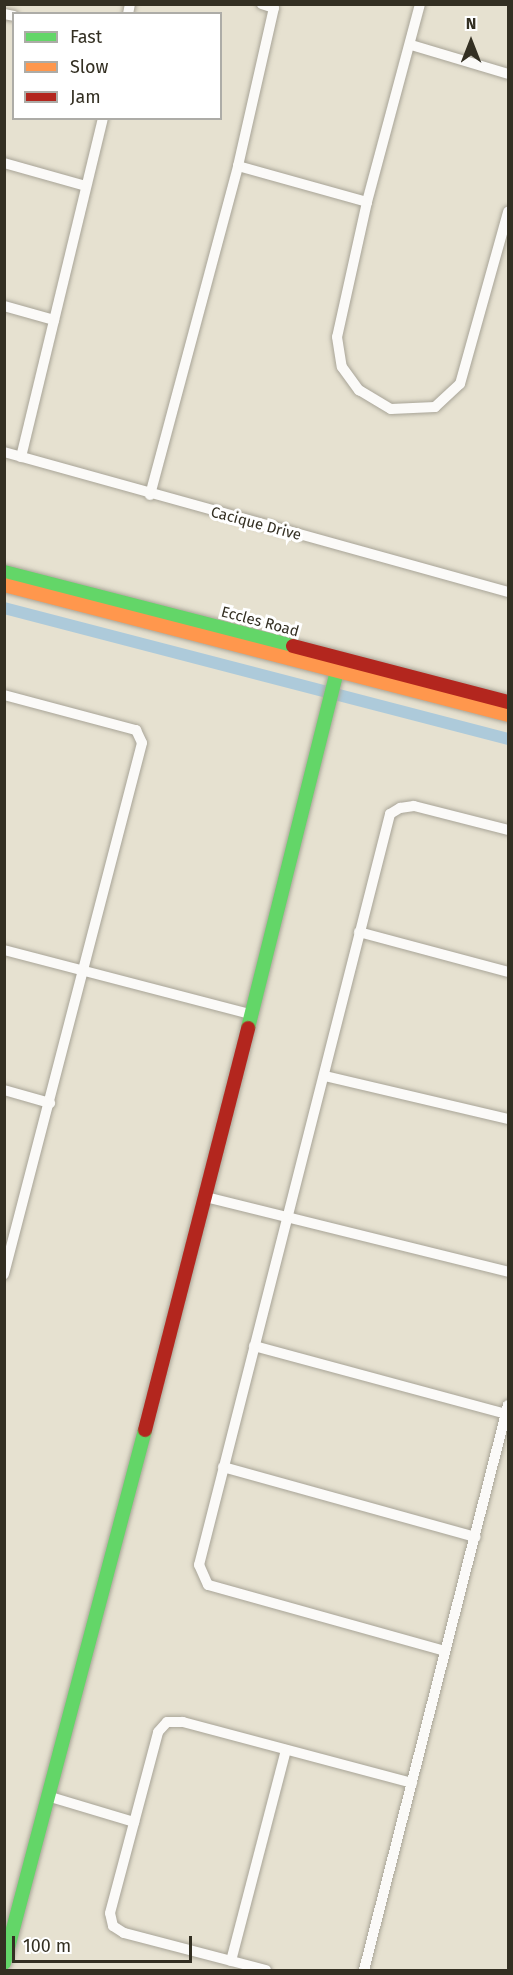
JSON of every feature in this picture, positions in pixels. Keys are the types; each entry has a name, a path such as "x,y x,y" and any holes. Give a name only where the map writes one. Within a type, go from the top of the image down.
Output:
{"street":[{"path":"150,495 238,166 274,8 262,4"},
{"path":"420,4 411,45 367,202 337,337 342,367 359,390 391,410 435,407 460,384 508,212"},
{"path":"411,45 508,74"},
{"path":"21,457 102,120"},
{"path":"4,163 86,186"},
{"path":"238,166 367,202"},
{"path":"4,306 54,321"},
{"name":"Cacique Drive","path":"4,452 150,495 508,592"},
{"name":"Eccles Road","path":"4,572 339,665 508,715"},
{"name":"Eccles Road","path":"4,585 339,665 508,702"},
{"path":"4,1964 206,1197 339,665"},
{"path":"4,695 136,730 141,737 85,971 4,1274"},
{"path":"445,1651 208,1585 199,1565 287,1217 326,1076 359,932 390,814 400,808 414,806 508,830"},
{"path":"359,932 508,972"},
{"path":"4,950 250,1014"},
{"path":"326,1076 508,1119"},
{"path":"4,1090 50,1103"},
{"path":"206,1197 508,1272"},
{"path":"4,1227 16,1230"},
{"path":"254,1346 507,1410 364,1971"},
{"path":"223,1467 475,1536"},
{"path":"266,1971 124,1933 113,1926 110,1913 158,1732 167,1722 183,1722 412,1783"},
{"path":"231,1961 286,1750"},
{"path":"47,1796 134,1822"}],"waterway":[{"path":"4,608 508,739"}],"traffic: fast":[{"path":"4,572 293,646"},
{"path":"248,1028 340,660"},
{"path":"4,1963 145,1430"}],"traffic: slow":[{"path":"4,585 508,715"}],"traffic: jam":[{"path":"293,646 508,702"},
{"path":"145,1430 248,1028"}]}
